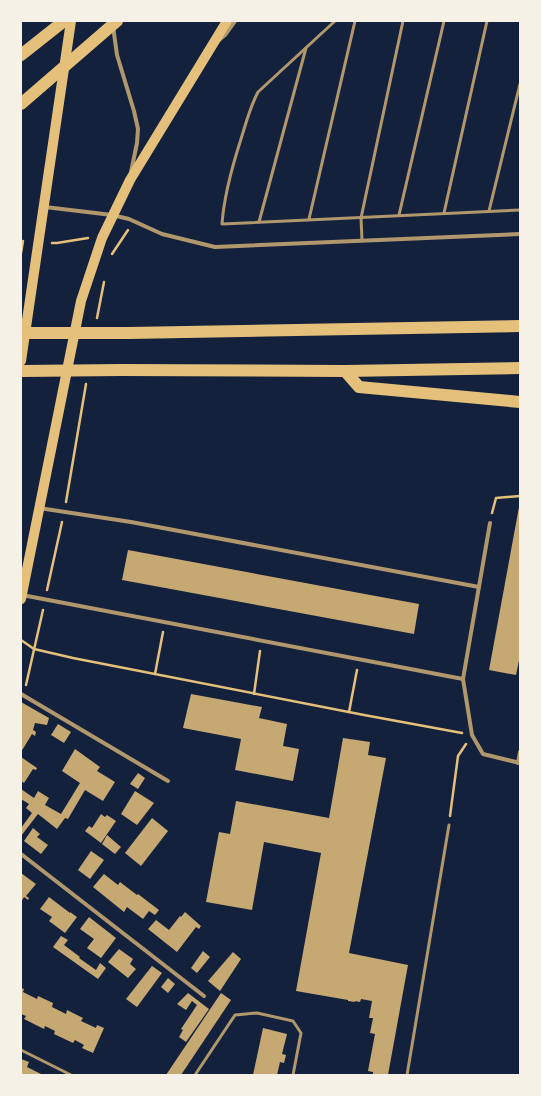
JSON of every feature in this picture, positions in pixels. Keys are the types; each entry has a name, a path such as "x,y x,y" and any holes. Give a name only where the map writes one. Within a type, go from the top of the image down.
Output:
{"highway":[{"path":"21,55 64,21"},
{"path":"21,104 117,21"},
{"path":"21,333 129,333 520,326"},
{"path":"21,371 345,371 520,368"},
{"path":"345,371 359,387 520,402"}],"main road":[{"path":"21,361 40,242 58,102 71,21"},
{"path":"21,597 81,301 102,238 130,180 227,21"}],"street":[{"path":"113,21 117,55 138,129 130,180"},
{"path":"210,48 225,35 235,21"},
{"path":"45,207 112,215 134,221 162,234 215,247 520,234"},
{"path":"38,508 131,522 479,587"},
{"path":"490,523 463,679 472,735 483,754 519,763 520,752"},
{"path":"21,597 164,622 463,679"},
{"path":"22,695 168,781"},
{"path":"21,854 204,996"}],"lane":[{"path":"335,21 258,92 251,104 223,205 222,224 520,210"},
{"path":"309,220 355,21"},
{"path":"362,240 361,218 403,21"},
{"path":"399,215 444,21"},
{"path":"444,213 487,21"},
{"path":"259,222 306,48"},
{"path":"489,211 520,84"},
{"path":"407,1075 449,825"},
{"path":"195,1075 235,1015 257,1013 293,1021 301,1033 293,1075"},
{"path":"21,1050 71,1075"}],"path":[{"path":"110,257 134,221"},
{"path":"23,239 56,243 89,238 102,238"},
{"path":"96,323 105,278"},
{"path":"22,695 65,512 87,378"},
{"path":"490,523 496,498 520,496"},
{"path":"155,674 164,622"},
{"path":"21,640 34,649 73,658 472,735 458,756 449,825"},
{"path":"254,694 262,641"},
{"path":"349,712 359,659"}],"building":[{"path":"519,507 520,656 516,675 489,670"},
{"path":"128,550 419,604 414,634 122,580"},
{"path":"191,694 262,707 259,718 287,724 283,746 299,749 293,781 235,770 241,739 183,728"},
{"path":"21,702 49,718 47,725 35,723 33,730 36,732 35,736 32,734 21,752"},
{"path":"58,724 71,732 64,743 51,735"},
{"path":"343,738 370,742 368,755 386,758 349,953 408,965 388,1075 373,1075 373,1072 368,1071 375,1034 370,1033 373,1018 369,1018 372,1001 361,999 360,1002 355,1002 296,991 321,853 264,842 252,910 206,902 219,832 230,834 236,801 329,818"},
{"path":"75,749 100,767 97,771 115,782 103,801 85,790 68,819 65,818 57,829 38,814 21,836 21,828 32,813 26,808 29,804 21,799 21,789 34,798 38,791 49,798 45,805 61,814 80,783 62,771"},
{"path":"21,757 37,768 36,770 33,769 24,783 21,781"},
{"path":"138,773 145,778 138,789 130,784"},
{"path":"135,791 154,803 137,825 121,814"},
{"path":"101,814 105,817 107,815 116,821 101,843 85,831 89,826 92,828"},
{"path":"152,818 168,831 141,866 125,853"},
{"path":"33,828 40,834 37,837 48,845 41,854 24,841"},
{"path":"107,835 121,847 115,854 102,844"},
{"path":"91,851 104,860 90,879 78,870"},
{"path":"21,873 36,884 26,896 29,898 28,900 24,897 21,902"},
{"path":"104,874 118,885 120,882 159,910 155,915 149,911 143,919 127,907 124,912 93,887"},
{"path":"49,897 77,917 65,933 49,921 52,917 40,909"},
{"path":"185,912 201,926 199,929 196,927 177,952 148,929 156,920 169,930"},
{"path":"89,917 116,938 101,958 87,948 94,939 80,929"},
{"path":"61,936 68,940 64,945 80,957 79,958 96,970 100,963 106,968 98,979 53,947"},
{"path":"119,949 133,959 130,964 136,969 128,978 108,962"},
{"path":"203,951 210,957 197,973 191,968"},
{"path":"233,952 241,959 220,991 208,981"},
{"path":"152,966 162,973 137,1007 126,999"},
{"path":"168,978 175,984 168,993 161,987"},
{"path":"21,988 24,989 23,992 37,999 38,996 53,1003 52,1007 66,1014 67,1010 83,1018 81,1021 96,1028 97,1025 104,1028 93,1053 82,1048 84,1045 75,1040 73,1043 54,1034 55,1031 45,1026 44,1029 24,1019 26,1016 21,1014"},
{"path":"188,993 209,1009 186,1042 179,1037 183,1030 181,1029 197,1005 192,1001 186,1010 177,1004"},
{"path":"221,993 231,1000 181,1075 166,1075"},
{"path":"263,1028 287,1034 282,1054 286,1055 284,1063 280,1062 277,1075 253,1075"},
{"path":"21,1059 29,1062 27,1067 43,1075 21,1075"}]}
